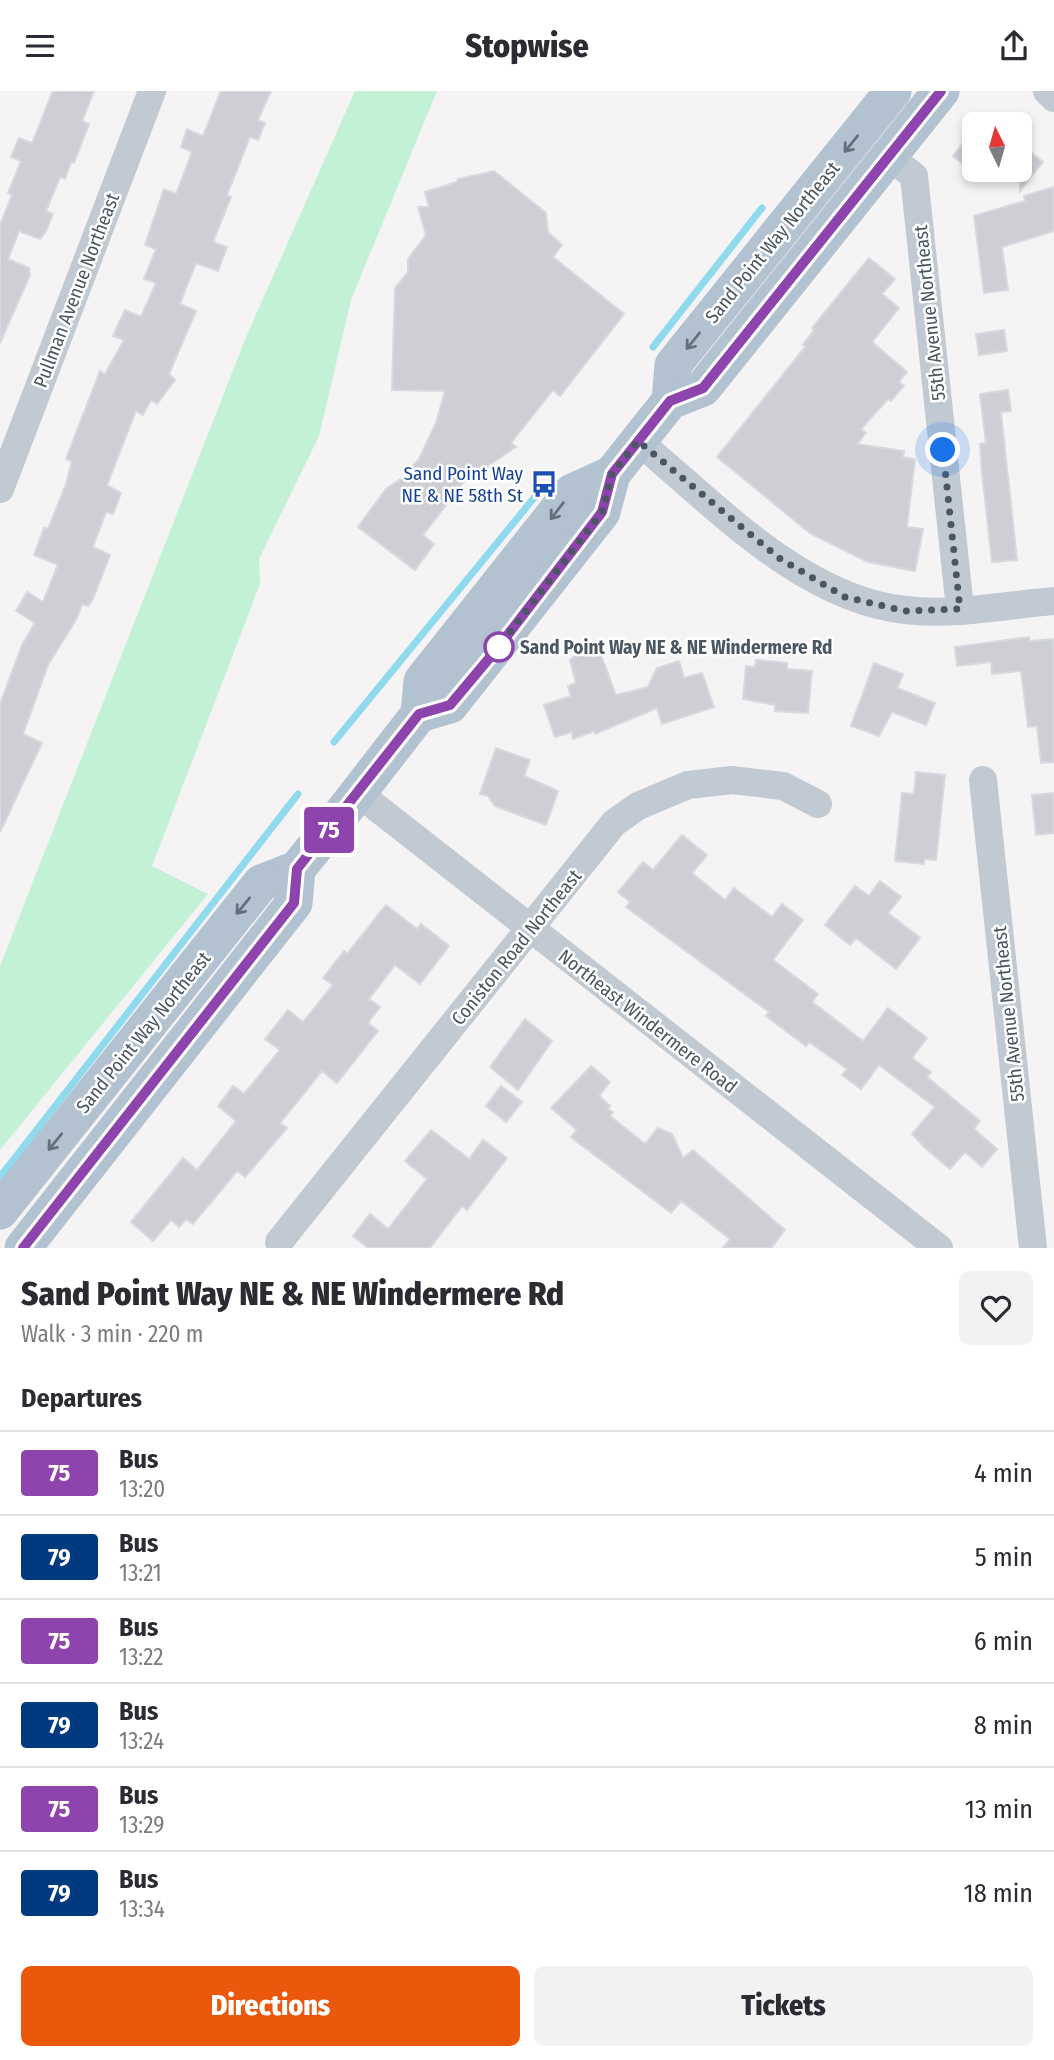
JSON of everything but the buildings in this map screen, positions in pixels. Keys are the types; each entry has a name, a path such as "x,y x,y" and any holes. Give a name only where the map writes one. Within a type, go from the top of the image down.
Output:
{"main road":[{"name":"Sand Point Way Northeast","path":"670,401 673,365 893,91"},
{"name":"Sand Point Way Northeast","path":"0,1211 261,883 297,869 419,714 450,705 497,649 602,512 612,474 638,441 670,401 703,388 941,91"},
{"name":"Sand Point Way Northeast","path":"23,1248 294,903 297,869"}],"street":[{"name":"Pullman Avenue Northeast","path":"0,489 152,91"},
{"path":"1046,91 1054,98"},
{"name":"55th Avenue Northeast","path":"888,156 914,176 960,609"},
{"path":"638,441 779,558 845,597 905,611 1054,601"},
{"name":"Coniston Road Northeast","path":"279,1242 614,823 638,806 688,785 732,780 783,786 818,804"},
{"name":"55th Avenue Northeast","path":"983,780 1033,1248"},
{"name":"Northeast Windermere Road","path":"358,793 939,1248"}],"green space":[{"path":"355,91 437,91 351,300 319,436 259,559 260,584 152,866 208,894 0,1150 0,966 246,337"}],"waterway":[{"path":"653,347 762,208"},
{"path":"334,742 538,493"},
{"path":"0,1177 298,794"}],"bus line":[{"name":"75","path":"23,1248 294,903 297,869 419,714 450,705 497,649 602,512 612,474 670,401 703,388 941,91"}],"place":[{"name":"Sand Point Way NE & NE 58th St","path":"544,484"},
{"name":"Sand Point Way NE & NE Windermere Rd","path":"499,647"}],"route":[{"path":"499,647 497,649 602,512 612,474 638,441 779,558 845,597 905,611 960,609 943,450"}]}
